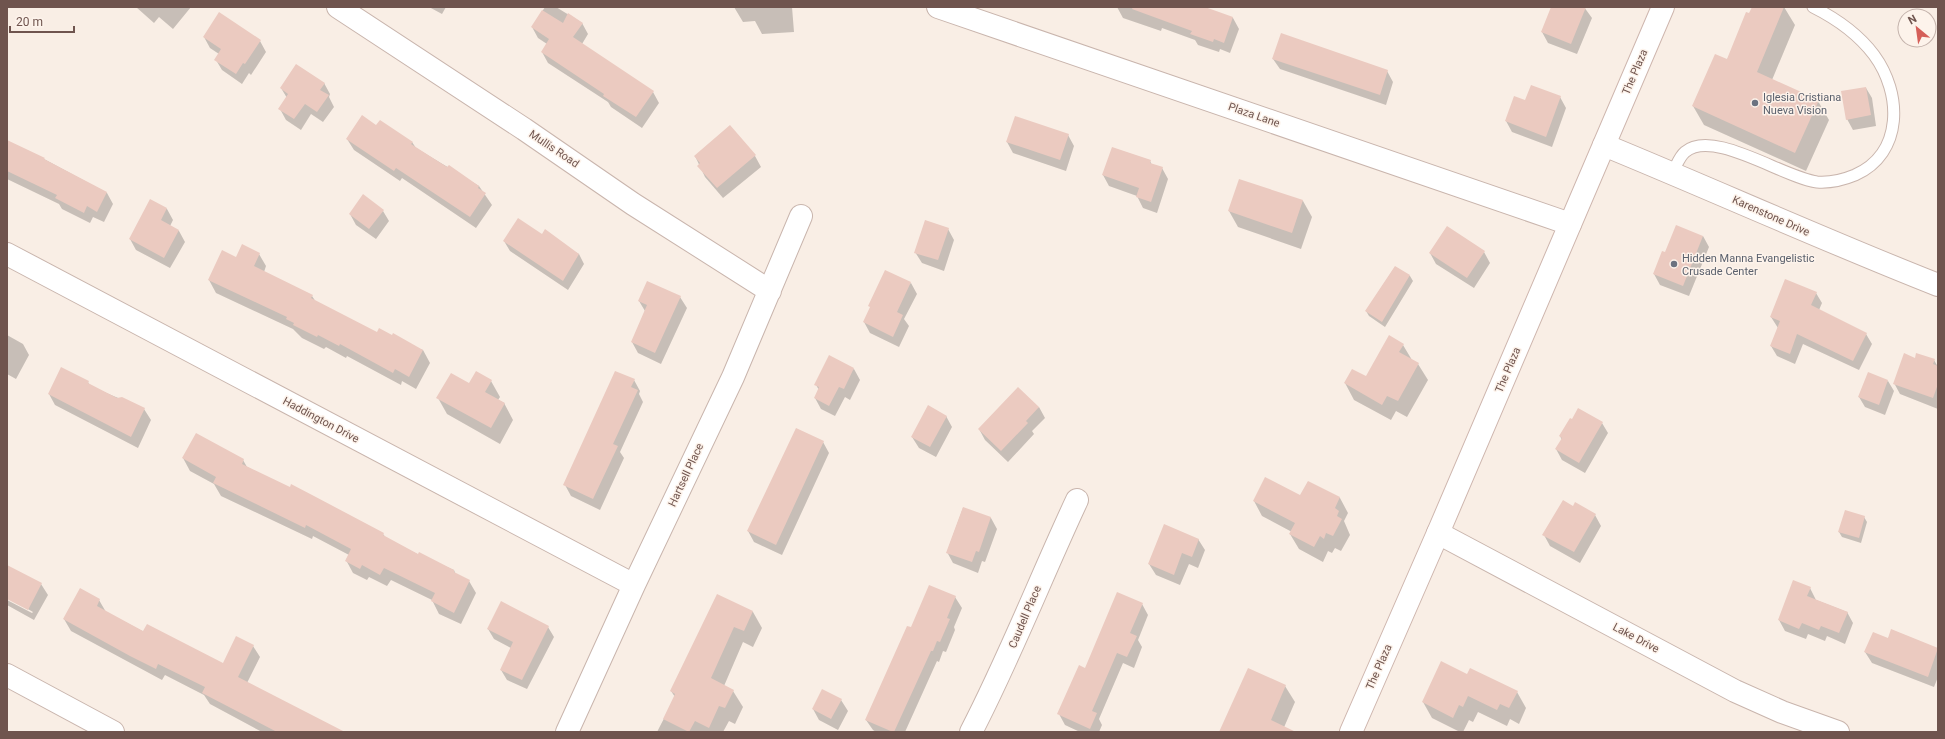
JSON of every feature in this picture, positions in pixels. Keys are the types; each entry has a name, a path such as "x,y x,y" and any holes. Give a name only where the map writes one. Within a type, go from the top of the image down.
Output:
{"street":[{"name":"Mullis Road","path":"338,7 524,129 646,212 770,291"},
{"name":"Plaza Lane","path":"938,7 1570,224"},
{"name":"The Plaza","path":"1351,732 1438,533 1663,7"},
{"name":"Karenstone Drive","path":"1604,145 1846,249 1938,284"},
{"name":"Hartsell Place","path":"567,732 634,585 733,377 802,216"},
{"name":"Haddington Drive","path":"7,254 634,585"},
{"name":"Caudell Place","path":"971,732 1011,652 1049,559 1077,500"},
{"name":"Lake Drive","path":"1438,533 1735,691 1782,712 1838,732"},
{"path":"7,676 114,732"}],"lane":[{"path":"1672,173 1684,153 1696,147 1711,146 1732,150 1802,179 1817,182 1837,182 1857,174 1876,162 1886,147 1892,128 1894,107 1888,77 1874,54 1851,32 1812,7"}],"building":[{"path":"1133,7 1205,7 1233,17 1224,43 1214,39 1213,42 1190,34 1192,31 1132,9"},
{"path":"1551,7 1586,7 1571,44 1541,32"},
{"name":"Iglesia Cristiana Nueva Vision","path":"1752,7 1784,7 1757,72 1819,100 1795,153 1692,106 1715,54 1727,59 1746,12 1749,13"},
{"path":"542,10 563,23 568,13 583,23 573,37 654,91 636,117 603,96 604,94 541,52 549,39 531,27"},
{"path":"219,12 261,40 245,64 243,63 236,74 214,60 221,49 203,37"},
{"path":"1281,33 1388,70 1380,95 1272,59"},
{"path":"296,64 325,83 320,90 329,95 317,112 305,104 294,119 278,109 288,94 280,88"},
{"path":"1531,85 1561,96 1546,137 1505,121 1514,96 1525,100"},
{"path":"1866,87 1871,115 1846,120 1841,91"},
{"path":"362,115 376,125 380,120 413,142 411,144 447,167 449,165 479,186 478,188 486,193 470,217 396,168 394,171 346,139"},
{"path":"1015,116 1069,134 1060,160 1006,142"},
{"path":"730,125 756,155 717,188 697,166 700,163 694,156"},
{"path":"7,140 45,158 44,159 107,192 97,212 87,206 84,213 55,198 57,195 7,171"},
{"path":"1112,147 1151,160 1150,163 1163,167 1151,202 1136,197 1139,188 1102,175"},
{"path":"1239,179 1303,200 1292,233 1228,211"},
{"path":"363,194 384,210 369,229 349,214"},
{"path":"150,199 167,208 161,220 179,230 164,258 129,239"},
{"path":"518,218 542,234 545,229 579,254 563,281 503,241"},
{"path":"925,220 949,228 938,260 914,253"},
{"name":"Hidden Manna Evangelistic Crusade Center","path":"1676,225 1703,236 1683,286 1653,274 1662,251 1665,252"},
{"path":"1447,226 1485,251 1467,278 1429,253"},
{"path":"242,244 260,253 254,266 313,295 311,298 377,332 379,328 392,335 393,333 423,350 409,377 395,369 393,373 340,344 339,346 318,335 317,337 293,325 294,323 286,319 287,317 208,280 222,250 236,257"},
{"path":"1395,266 1410,275 1382,322 1365,311"},
{"path":"885,270 911,282 897,312 903,315 893,337 863,322 870,307 868,306"},
{"path":"1785,279 1817,292 1811,305 1867,333 1853,361 1797,334 1790,354 1770,346 1780,321 1770,317"},
{"path":"647,281 681,296 655,353 631,342 647,305 638,301"},
{"path":"1389,335 1404,344 1399,352 1419,363 1398,401 1387,396 1382,405 1344,383 1352,369 1366,376"},
{"path":"1904,353 1915,358 1916,353 1935,359 1933,364 1938,366 1938,384 1933,398 1893,384"},
{"path":"829,355 854,368 844,389 839,387 829,406 814,398 819,387 814,385"},
{"path":"61,367 89,381 88,383 117,398 122,397 145,408 131,437 48,394"},
{"path":"476,371 492,380 485,392 505,403 491,428 436,398 451,373 469,383"},
{"path":"615,371 635,379 631,387 638,390 613,444 618,446 593,499 563,485"},
{"path":"1868,372 1888,380 1879,405 1858,397"},
{"path":"1018,387 1039,407 1026,421 1028,423 1001,451 978,429"},
{"path":"928,405 947,416 930,447 911,437"},
{"path":"1578,408 1603,422 1579,463 1555,449 1562,438 1559,436 1570,418 1572,419"},
{"path":"796,428 824,441 776,545 747,531"},
{"path":"196,433 244,459 242,464 290,487 291,484 384,533 383,535 418,554 419,552 470,580 454,613 431,601 435,593 384,568 380,575 362,565 360,569 345,561 351,549 306,525 305,528 213,483 216,477 182,458"},
{"path":"1265,477 1300,495 1308,481 1340,497 1335,508 1339,511 1337,516 1342,519 1333,536 1326,533 1324,539 1320,536 1314,547 1289,534 1295,523 1253,501"},
{"path":"1563,500 1573,506 1575,502 1596,514 1574,552 1542,535"},
{"path":"963,507 991,517 979,552 976,551 972,562 946,553"},
{"path":"1845,510 1865,516 1859,538 1838,532"},
{"path":"1164,524 1199,539 1192,557 1182,553 1174,575 1148,564"},
{"path":"7,565 42,583 28,610 7,599"},
{"path":"1793,580 1811,587 1807,596 1848,612 1839,633 1821,626 1819,630 1802,623 1799,629 1778,620"},
{"path":"929,585 956,596 947,618 950,619 940,642 937,641 933,651 931,651 893,732 865,720 907,626 911,627"},
{"path":"80,588 100,599 97,606 143,631 147,624 223,663 236,636 254,645 238,677 345,732 277,732 202,693 205,687 158,664 156,669 130,656 63,619"},
{"path":"1117,592 1143,603 1130,633 1137,636 1127,657 1117,653 1092,711 1097,713 1090,729 1057,714 1079,665 1085,668"},
{"path":"717,594 753,611 744,631 734,627 711,678 734,690 725,708 719,706 709,728 695,721 689,732 663,719 675,694 670,691"},
{"path":"501,601 549,626 522,680 500,670 513,642 487,629"},
{"path":"1891,629 1938,648 1928,677 1864,652 1873,632 1888,638"},
{"path":"1441,661 1467,674 1470,668 1518,691 1509,708 1500,704 1497,710 1468,696 1463,707 1459,705 1453,718 1422,702"},
{"path":"1248,668 1286,685 1271,720 1296,732 1219,732"},
{"path":"822,689 842,699 831,719 812,709"}],"place":[{"name":"Iglesia Cristiana Nueva Vision","path":"1755,103"},
{"name":"Hidden Manna Evangelistic Crusade Center","path":"1674,264"}]}
